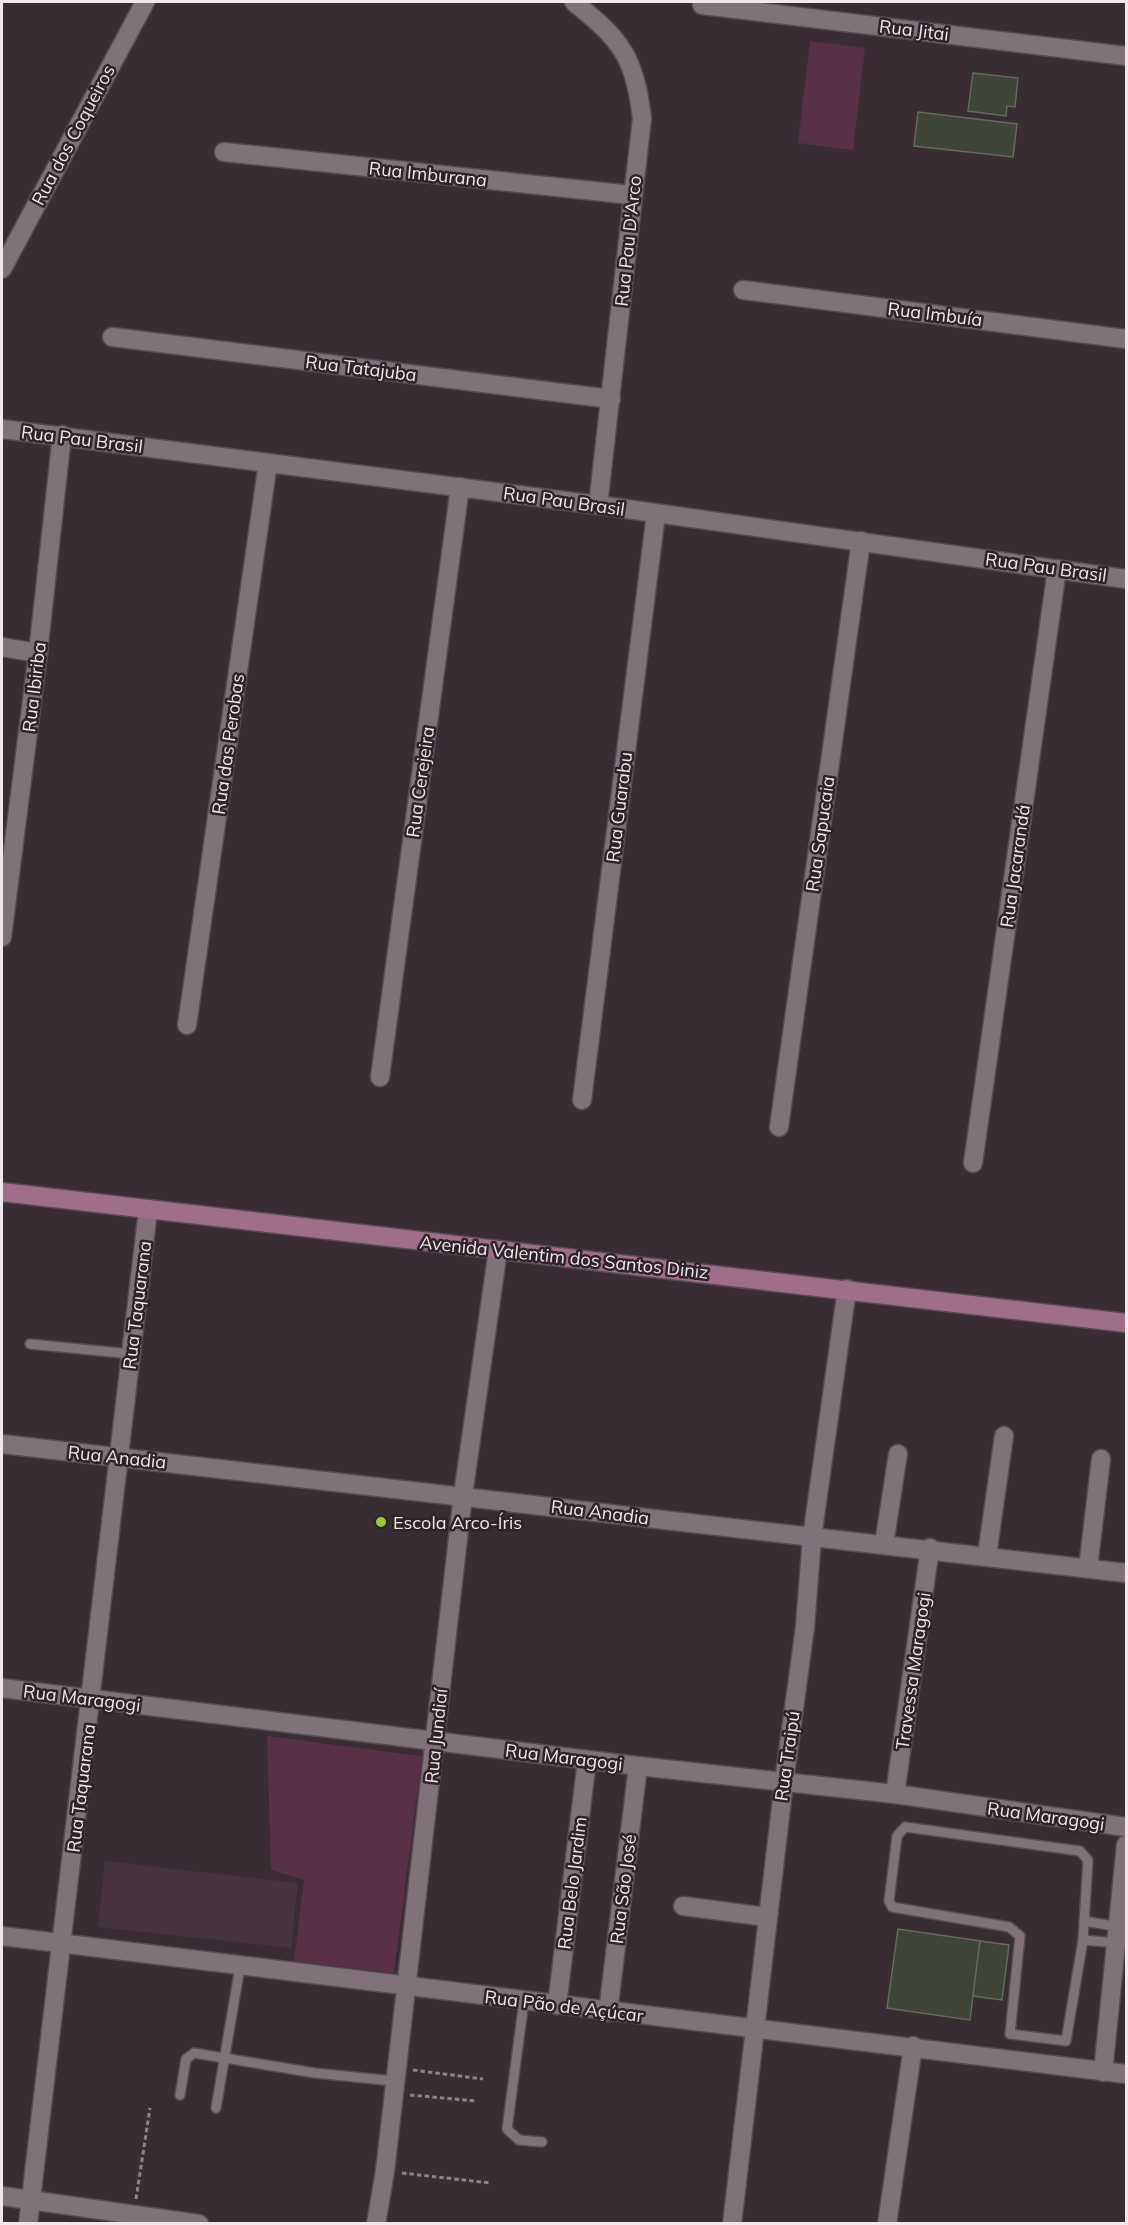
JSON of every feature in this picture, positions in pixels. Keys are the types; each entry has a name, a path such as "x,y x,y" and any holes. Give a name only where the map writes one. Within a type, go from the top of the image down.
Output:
{"street":[{"name":"Rua dos Coqueiros","path":"2,269 145,2"},
{"name":"Rua Pau D'Arco","path":"574,2 605,27 627,52 638,82 642,118 598,505"},
{"name":"Rua Jitai","path":"702,5 1126,56"},
{"name":"Rua Imburana","path":"224,152 632,195"},
{"name":"Rua Imbuía","path":"743,290 1126,339"},
{"name":"Rua Tatajuba","path":"112,337 611,399"},
{"name":"Rua Pau Brasil","path":"2,429 598,505 1126,579"},
{"name":"Rua Ibiriba","path":"2,937 7,849 38,653 62,435"},
{"name":"Rua das Perobas","path":"187,1025 268,463"},
{"name":"Rua Cerejeira","path":"380,1077 460,487"},
{"name":"Rua Guarabu","path":"582,1100 656,514"},
{"name":"Rua Sapucaia","path":"779,1127 861,542"},
{"name":"Rua Jacarandá","path":"973,1163 1057,569"},
{"path":"2,647 38,653"},
{"name":"Avenida Valentim dos Santos Diniz","path":"2,1192 1126,1323"},
{"name":"Rua Taquarana","path":"28,2223 92,1699 148,1210"},
{"name":"Rua Jundiaí","path":"376,2223 385,2171 407,1987 463,1495 498,1250"},
{"name":"Rua Traipú","path":"732,2223 767,1917 806,1627 812,1537 848,1289"},
{"path":"987,1555 1004,1436"},
{"name":"Rua Anadia","path":"2,1444 463,1495 812,1537 930,1548 1126,1573"},
{"path":"884,1544 898,1454"},
{"path":"1088,1568 1101,1459"},
{"name":"Travessa Maragogi","path":"895,1794 930,1548"},
{"name":"Rua Maragogi","path":"2,1688 435,1742 895,1794 1126,1827"},
{"name":"Rua Belo Jardim","path":"557,2006 587,1760"},
{"name":"Rua São José","path":"609,2012 638,1766"},
{"path":"1103,2072 1119,1935 1126,1845"},
{"path":"683,1906 767,1917"},
{"name":"Rua Pão de Açúcar","path":"2,1936 557,2006 913,2046 1126,2074"},
{"path":"887,2223 913,2046"},
{"path":"2,2196 200,2223"}],"lane":[{"path":"30,1344 131,1354"},
{"path":"905,1827 1080,1851 1088,1860 1084,1922 1066,2041 1012,2035 1009,2031 1020,1936 1009,1927 892,1907 889,1901 897,1836 905,1827"},
{"path":"1084,1922 1119,1935"},
{"path":"1083,1940 1119,1935"},
{"path":"216,2108 240,1967"},
{"path":"524,2001 507,2130 519,2140 542,2142"},
{"path":"180,2095 188,2055 194,2053 315,2073 395,2081"}],"path":[{"path":"395,2081 483,2079"},
{"path":"395,2081 476,2101"},
{"path":"134,2215 150,2108"},
{"path":"385,2171 490,2183"}],"shaded area":[{"path":"810,41 865,48 853,150 798,143"},
{"path":"267,1736 422,1756 394,1973 294,1961 304,1880 271,1870"},
{"path":"105,1861 298,1883 291,1948 98,1927"}],"building":[{"path":"973,73 1018,78 1015,107 1007,106 1006,116 968,111"},
{"path":"918,112 1017,124 1013,157 914,146"},
{"path":"898,1929 980,1941 970,2020 887,2008"},
{"path":"980,1941 1009,1945 1002,2000 973,1996"}],"place":[{"name":"Escola Arco-Íris","path":"381,1522"}]}
